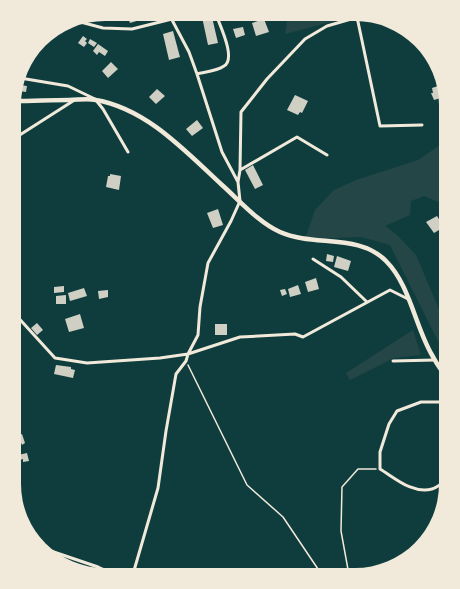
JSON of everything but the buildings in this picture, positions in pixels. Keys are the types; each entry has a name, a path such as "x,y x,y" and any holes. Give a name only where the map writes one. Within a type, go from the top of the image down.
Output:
{"main road":[{"path":"21,101 95,99 113,103 125,108 144,118 180,147 258,218 280,232 305,239 356,244 375,252 395,271 428,347 439,365"}],"street":[{"path":"86,23 104,28 132,29 161,21"},
{"path":"174,21 189,52 222,152 238,182"},
{"path":"197,74 223,67 228,63 230,57 219,21"},
{"path":"136,568 158,488 176,374 186,361 198,335 200,307 208,263 231,221 240,200 238,182 240,170 241,112 267,80 305,39 327,26 344,21"},
{"path":"358,21 380,126 422,125"},
{"path":"25,79 68,86 95,99 104,109 128,152"},
{"path":"21,134 74,100"},
{"path":"240,170 297,137 327,155"},
{"path":"313,259 341,277 367,302"},
{"path":"21,321 55,358 87,363 160,358 188,354 240,337 295,334 303,337 390,290 408,299"},
{"path":"393,361 435,360"},
{"path":"439,402 421,402 397,411 389,424 380,452 380,468 408,486 420,489 432,489 439,485"},
{"path":"57,553 100,568"}],"path":[{"path":"186,361 247,485 283,516 317,568"},
{"path":"348,568 341,531 342,487 358,469 380,468"}],"shaded area":[{"path":"287,21 334,21 285,34"},
{"path":"439,146 439,202 424,196 411,201 410,215 385,226 397,235 416,255 439,309 439,343 390,245 361,237 305,239 315,210 334,190 356,180 418,160"},
{"path":"413,330 421,355 394,358 350,380 346,373"}]}
